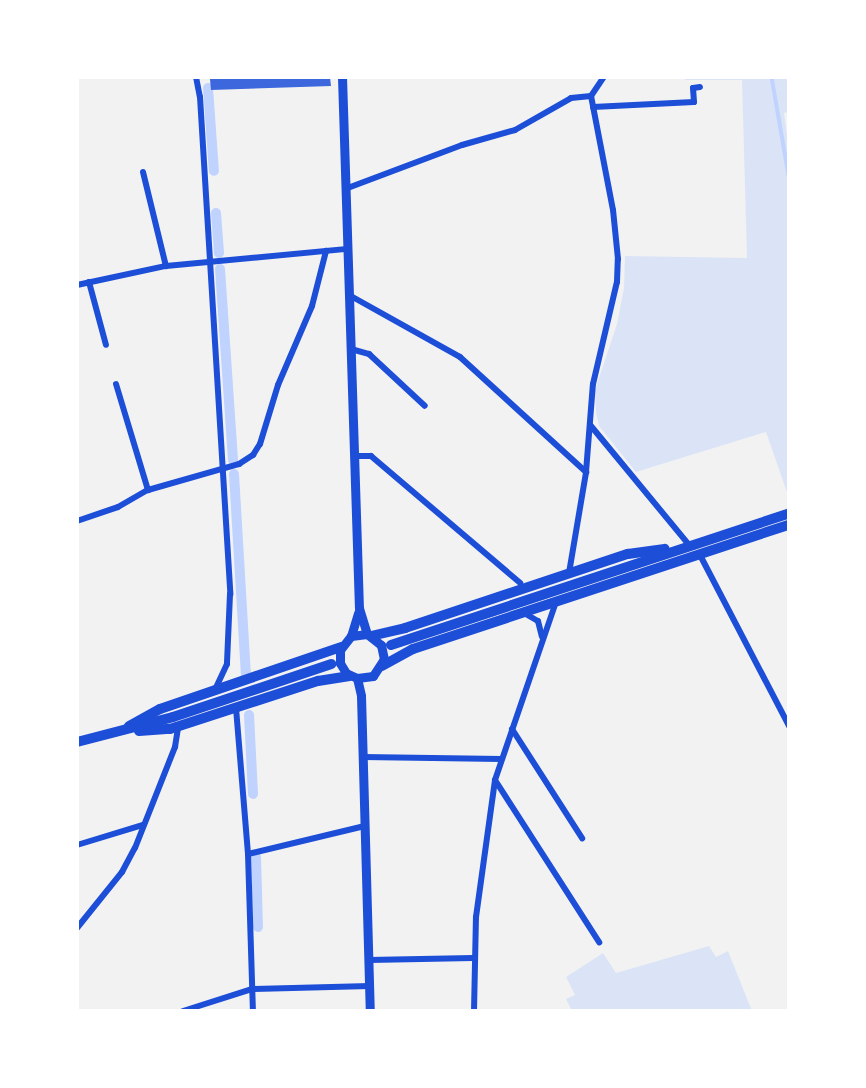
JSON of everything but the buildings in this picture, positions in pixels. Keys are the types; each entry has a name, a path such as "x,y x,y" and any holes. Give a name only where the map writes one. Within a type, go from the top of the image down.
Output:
{"main road":[{"path":"120,731 155,711 341,647 351,636 359,608 342,77"},
{"path":"391,645 789,513"},
{"path":"120,731 178,727 318,681 358,677 413,649 789,525"},
{"path":"351,636 369,635 628,554 690,546"},
{"path":"359,608 369,635 384,652 382,666"},
{"path":"341,647 340,663 358,677 361,696 370,1011"},
{"path":"77,742 120,731 331,664"}],"street":[{"path":"196,77 200,97 230,594 227,664 214,691"},
{"path":"569,573 586,472 593,384 614,305 618,258 591,96 604,77"},
{"path":"593,107 694,102 693,88 699,87"},
{"path":"345,189 462,145 515,130 571,98 591,96"},
{"path":"143,172 166,266"},
{"path":"77,285 166,266 347,250"},
{"path":"77,521 118,507 148,490 245,461 260,444 278,386 312,306 326,251"},
{"path":"89,282 106,345"},
{"path":"349,295 460,357 586,472"},
{"path":"351,349 369,355 425,406"},
{"path":"116,384 148,490"},
{"path":"591,426 690,546"},
{"path":"354,456 371,456 520,583"},
{"path":"700,555 789,726"},
{"path":"474,1011 473,958 484,847 495,780 556,602"},
{"path":"524,612 537,621 542,639"},
{"path":"227,664 232,676 240,682"},
{"path":"236,708 247,854 253,1011"},
{"path":"77,928 121,872 175,747 178,727"},
{"path":"512,729 582,838"},
{"path":"363,757 501,759"},
{"path":"495,780 599,942"},
{"path":"77,845 143,825"},
{"path":"247,854 365,826"},
{"path":"369,960 473,958"},
{"path":"183,1011 252,989 370,986"}],"shaded area":[{"path":"685,77 789,77 789,112 784,113 789,150 789,498 766,432 636,472 599,426 595,390 617,324 624,288 625,256 747,258 742,80 685,80"},
{"path":"709,946 716,957 728,951 752,1011 572,1011 566,999 575,995 566,977 603,953 616,973"}],"waterway":[{"path":"772,77 789,175"},
{"path":"208,88 214,171"},
{"path":"216,213 219,253"},
{"path":"220,269 233,460"},
{"path":"234,474 246,676"},
{"path":"249,715 253,794"},
{"path":"256,857 258,927"}]}
